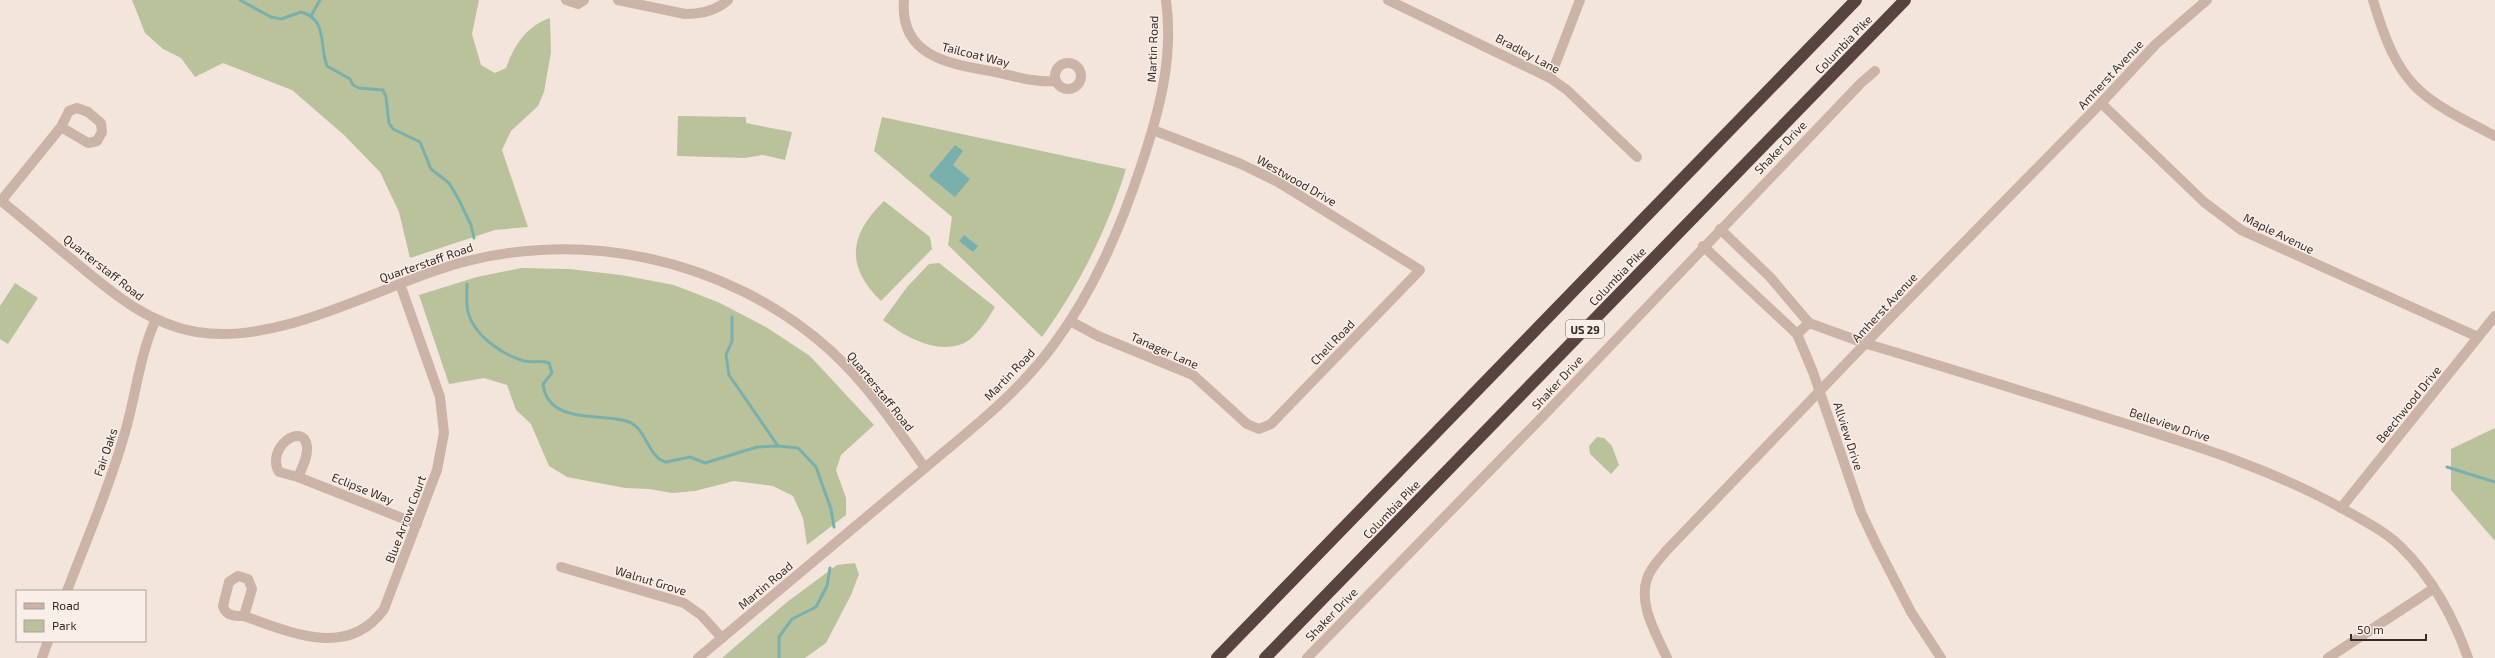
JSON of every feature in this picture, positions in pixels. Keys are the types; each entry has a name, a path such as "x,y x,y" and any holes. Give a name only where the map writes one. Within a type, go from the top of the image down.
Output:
{"highway":[{"name":"Columbia Pike","path":"1216,658 1856,0"},
{"name":"Columbia Pike","path":"1265,658 1905,0"},
{"path":"1211,658 1257,616"}],"street":[{"path":"566,0 578,4 584,0"},
{"path":"618,0 690,14 714,9 728,0"},
{"name":"Tailcoat Way","path":"904,0 904,15 909,32 920,48 938,60 1037,81 1056,81"},
{"name":"Martin Road","path":"698,658 1005,400 1038,364 1070,321 1100,269 1116,234 1153,130 1166,80 1168,43 1166,0"},
{"name":"Bradley Lane","path":"1388,0 1550,78 1567,90 1637,157"},
{"path":"1550,78 1580,0"},
{"name":"Amherst Avenue","path":"1667,658 1647,609 1646,586 1650,572 1694,521 1821,392 1885,323 2101,103 2156,44 2207,0"},
{"path":"2373,0 2387,42 2405,77 2433,102 2495,136"},
{"name":"Shaker Drive","path":"1306,658 1547,412 1703,246 1861,83 1875,71"},
{"name":"Maple Avenue","path":"2101,103 2204,202 2241,230 2478,337"},
{"path":"0,200 61,126"},
{"name":"Westwood Drive","path":"1153,130 1241,164 1278,182 1420,270"},
{"name":"Quarterstaff Road","path":"0,200 113,293 156,320 198,333 241,334 289,324 473,259 507,252 540,249 590,249 626,254 704,274 734,287 785,316 831,351 853,373 876,401 925,468"},
{"path":"1720,229 1770,277 1809,323 1797,334"},
{"name":"Allview Drive","path":"1703,246 1797,334 1821,392 1861,512 1911,612 1941,658"},
{"name":"Chell Road","path":"1259,429 1271,424 1420,270"},
{"name":"Blue Arrow Court","path":"244,616 323,643 344,643 362,636 377,620 384,609 417,524 442,453 443,416 433,373 400,284"},
{"name":"Beechwood Drive","path":"2341,508 2495,316"},
{"name":"Fair Oaks","path":"67,590 119,454 127,427 143,350 156,320"},
{"name":"Tanager Lane","path":"1070,321 1098,336 1193,375 1247,424 1259,429"},
{"name":"Belleview Drive","path":"1809,323 1867,344 2239,460 2298,485 2369,524 2400,546 2420,569 2433,588 2454,623 2468,658"},
{"name":"Eclipse Way","path":"298,477 417,524"},
{"name":"Walnut Grove","path":"561,567 684,603 700,614 722,638"},
{"path":"2328,658 2433,588"},
{"path":"42,658 48,642"}],"green space":[{"path":"132,0 479,0 472,34 481,65 495,73 506,68 517,45 534,26 550,18 551,52 544,92 538,106 511,131 502,150 528,227 495,230 410,258 399,212 380,172 344,135 292,90 223,63 195,77 181,58 163,49 145,33"},
{"path":"678,116 746,117 746,123 792,132 785,160 763,155 745,158 677,156"},
{"path":"882,117 1126,169 1110,214 1091,257 1068,298 1042,337 948,245 952,217 874,151"},
{"path":"884,201 930,237 932,249 881,301 869,288 861,275 857,263 856,251 858,238 864,226 872,214"},
{"path":"939,263 995,307 977,333 962,344 941,347 920,342 900,332 883,320 907,287 929,264"},
{"path":"521,268 569,269 621,275 674,285 720,303 766,327 810,356 874,425 841,455 836,470 846,498 846,515 807,545 803,518 793,496 773,486 734,481 695,491 672,493 649,489 625,488 567,477 549,466 531,424 516,410 507,385 484,378 449,384 419,295 477,277"},
{"path":"15,283 38,298 8,344 0,339 0,306"},
{"path":"2495,428 2495,541 2451,490 2451,449"},
{"path":"1597,437 1604,438 1612,446 1619,465 1611,474 1590,454 1589,446"},
{"path":"855,563 859,574 851,595 826,643 805,658 722,658 787,602 837,565"}],"water":[{"path":"955,145 963,151 953,165 970,179 955,197 929,176"},
{"path":"964,235 978,246 973,252 959,241"}],"waterway":[{"path":"240,0 271,17 281,19 301,12 310,16 319,27 327,66 350,79 353,85 359,88 383,90 386,97 389,123 393,129 420,142 431,169 449,183 459,200 471,225 474,238"},
{"path":"311,16 320,0"},
{"path":"467,284 468,312 471,321 476,329 490,343 507,354 524,361 549,363 552,373 543,384 547,397 555,406 566,412 578,415 618,419 629,422 640,431 655,455 666,462 690,457 705,463 757,447 778,446 798,448 816,467 831,509 834,527"},
{"path":"732,317 732,341 726,355 729,375 778,446"},
{"path":"2447,467 2495,482"},
{"path":"779,658 779,637 792,619 816,607 827,586 830,568"}]}
